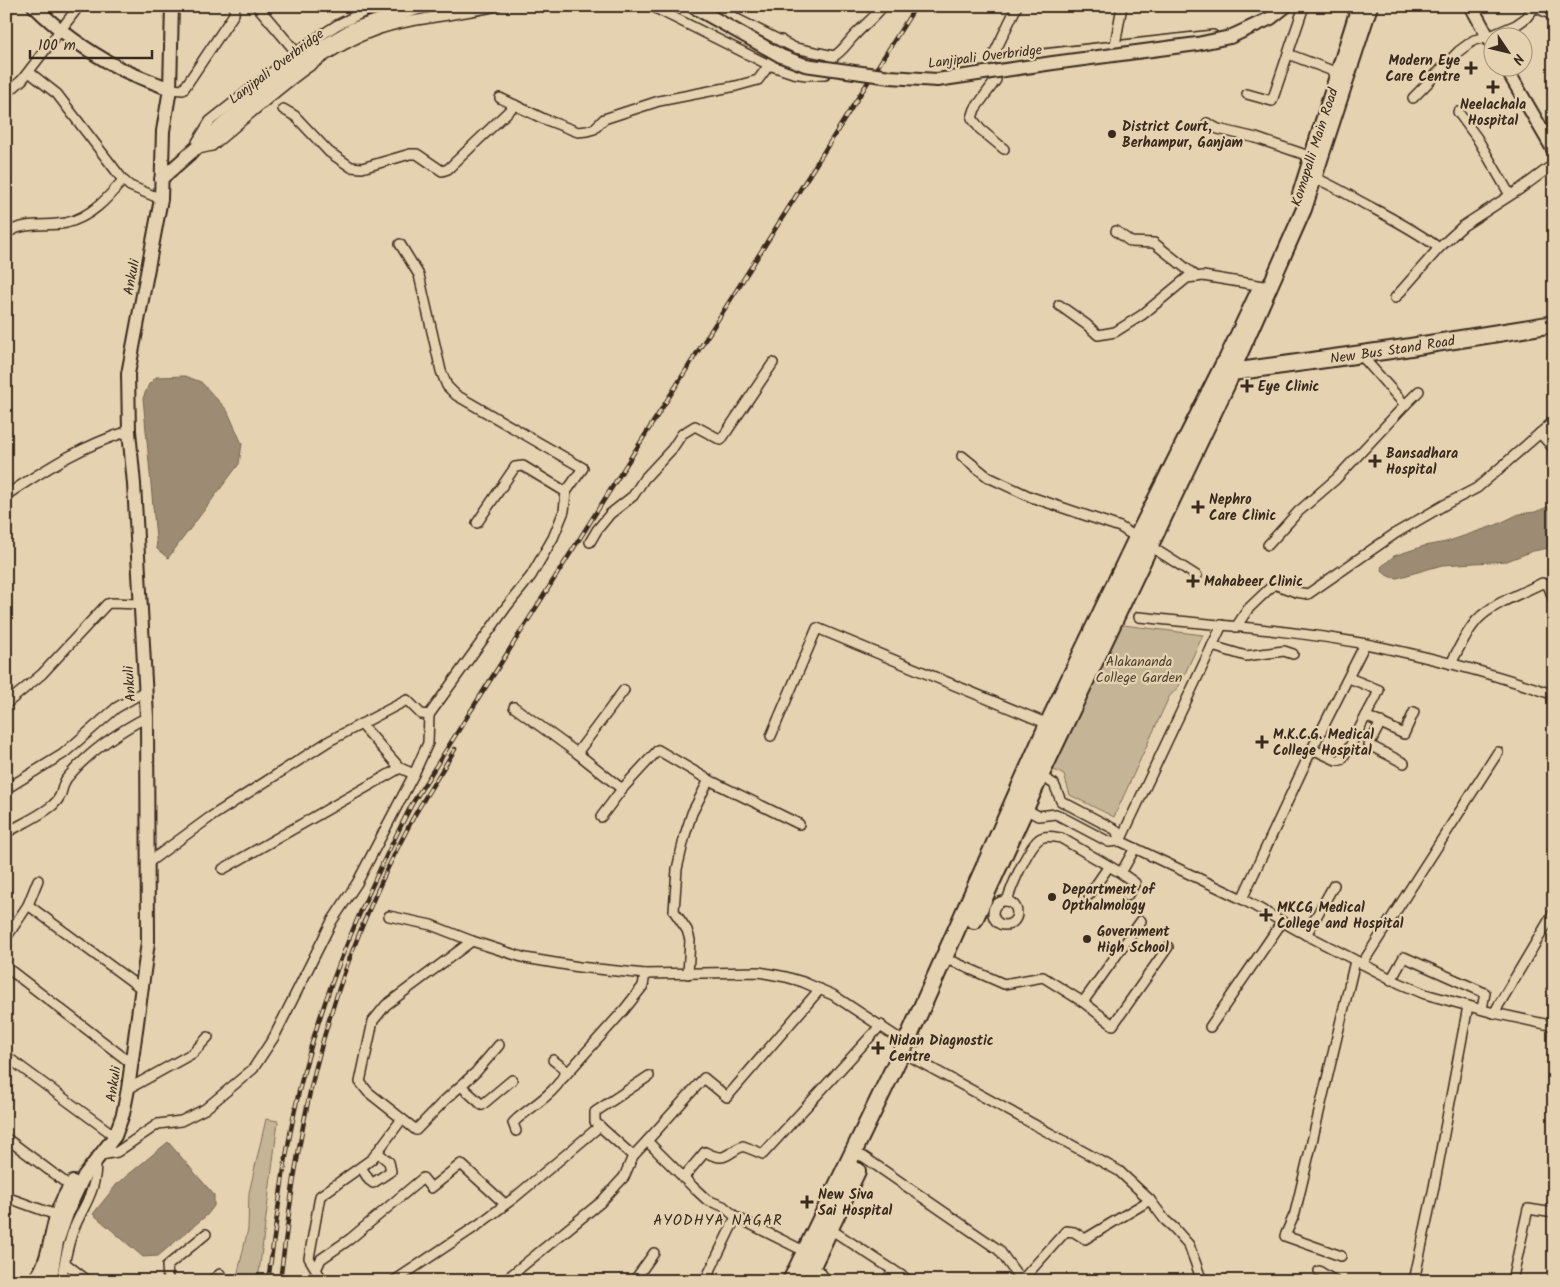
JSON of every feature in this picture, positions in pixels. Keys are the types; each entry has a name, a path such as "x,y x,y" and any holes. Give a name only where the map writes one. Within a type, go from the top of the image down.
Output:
{"highway":[{"name":"New Bus Stand Road","path":"1228,368 1360,354 1554,324"},
{"path":"909,1048 954,962 1033,773 1228,368"},
{"path":"1033,773 1048,724 1108,614"},
{"path":"791,1281 859,1155 1019,806"},
{"path":"808,1275 830,1229 859,1155"}],"main road":[{"path":"34,6 61,31 79,44 120,68 170,88"},
{"name":"Ankuli","path":"50,1281 57,1242 69,1208 84,1176 115,1136 123,1114 132,1064 148,942 147,717 144,691 134,484 129,431 128,374 160,199 163,131 170,88 172,6"},
{"name":"Lanjipali Overbridge","path":"162,178 256,98 324,46 354,30 424,6"},
{"name":"Lanjipali Overbridge","path":"692,6 795,62 890,77 915,79 946,79 1053,62 1197,44 1230,37 1271,18 1286,6"},
{"path":"1471,6 1483,28"},
{"path":"1228,368 1299,221 1315,178 1362,7"},
{"name":"Komapalli Main Road","path":"1266,286 1312,157 1338,73 1362,7"},
{"path":"1512,78 1554,151"},
{"path":"33,1281 43,1266 56,1215 70,1186 79,1172 98,1158"}],"street":[{"path":"6,94 29,72 79,6"},
{"path":"170,88 183,90 234,14 235,6"},
{"path":"257,6 297,53"},
{"path":"192,151 210,121 297,53 337,25 376,6"},
{"path":"192,151 212,146 306,69 335,49 373,31 414,20 437,18 497,6"},
{"path":"651,6 769,65 792,73 806,75 825,74 834,56 840,52 855,34 873,19 883,6"},
{"path":"716,6 739,20 795,48 834,56"},
{"path":"1017,6 994,54 998,58 1184,39 1227,32 1256,20 1278,6"},
{"path":"1115,45 1122,6"},
{"path":"1247,94 1272,101 1304,6"},
{"path":"1511,28 1526,18 1535,7 1554,16"},
{"path":"500,98 578,132 587,131 594,129 604,119 659,101 758,80 769,65 781,40"},
{"path":"1413,98 1459,51 1474,40 1482,40"},
{"path":"1288,54 1338,73"},
{"path":"29,72 57,94 123,180 130,186 160,199"},
{"path":"996,80 974,109 972,118 980,129 1004,149"},
{"path":"283,108 295,116 329,152 351,167 362,168 410,154 418,154 442,171 448,169 515,105"},
{"path":"1458,112 1477,138 1510,195"},
{"path":"1207,123 1312,157"},
{"path":"1395,298 1439,248 1462,226 1554,164"},
{"path":"1315,178 1339,189 1422,235 1439,248"},
{"path":"6,234 14,228 66,223 88,214 102,203 123,180"},
{"path":"1116,230 1131,242 1154,243 1197,278"},
{"path":"61,1281 73,1232 94,1187 98,1158 117,1152 158,1124 181,1121 204,1109 253,1069 274,1037 332,921 357,883 414,774 428,743 429,714 541,561 564,511 566,492 583,468 456,395 447,386 441,371 419,275 400,244"},
{"path":"1060,304 1098,335 1115,332 1142,315 1187,278 1203,276 1266,286"},
{"path":"1360,354 1405,405"},
{"path":"590,542 610,514 633,496 644,479 682,434 695,426 721,440 773,363"},
{"path":"1268,545 1298,512 1336,479 1419,391"},
{"path":"1236,627 1248,609 1274,584 1308,594 1396,533 1477,488 1554,421"},
{"path":"6,495 70,455 90,445 129,431"},
{"path":"1540,433 1554,450"},
{"path":"962,456 988,477 1031,497 1120,527 1197,576"},
{"path":"477,523 514,467 523,466 566,492"},
{"path":"1451,664 1469,630 1479,618 1498,606 1542,583 1551,586 1554,601"},
{"path":"6,704 42,674 107,604 111,602 140,604"},
{"path":"1139,617 1222,625 1365,644 1451,664 1554,695"},
{"path":"1120,841 1222,625"},
{"path":"771,736 817,628 1048,724"},
{"path":"1242,899 1312,749 1365,644"},
{"path":"1212,646 1246,656 1284,651 1293,654"},
{"path":"1312,749 1336,760 1341,760 1360,728 1379,690 1349,678"},
{"path":"577,753 624,690"},
{"path":"6,789 63,754 116,708 144,691"},
{"path":"149,862 209,818 329,741 360,724 407,700 421,714 429,714"},
{"path":"514,707 622,789"},
{"path":"1366,716 1404,734 1414,712"},
{"path":"6,833 52,806 61,796 66,781 85,759 130,725 147,717"},
{"path":"1381,722 1369,745 1404,763"},
{"path":"360,724 400,768 414,774"},
{"path":"1360,728 1374,735"},
{"path":"601,817 622,789 658,750 709,780 799,824"},
{"path":"1341,1256 1285,1236 1295,1213 1359,963 1498,752"},
{"path":"223,869 400,768"},
{"path":"1033,773 1054,784 1062,802 1116,830 1120,841"},
{"path":"688,974 690,940 687,930 674,911 676,869 687,828 709,780"},
{"path":"1019,806 1038,816 1056,814 1108,842 1120,841 1242,899 1391,980 1425,994 1494,1013 1554,1026"},
{"path":"1007,901 1033,846 1041,838 1052,836 1061,838 1135,883 1127,896"},
{"path":"1121,874 1135,848"},
{"path":"1090,894 1109,866"},
{"path":"6,938 28,905 38,880"},
{"path":"1306,935 1334,885"},
{"path":"28,905 142,989"},
{"path":"1494,1013 1554,912"},
{"path":"389,916 431,925 472,941 525,958 578,967 645,974 759,972 794,980 820,989 852,1006 881,1025 909,1048 1119,1170 1150,1200 1165,1220 1189,1245 1202,1281"},
{"path":"1083,1002 1141,920"},
{"path":"1210,1027 1236,992 1282,922"},
{"path":"472,941 386,1005 373,1021 360,1082 368,1092 416,1130 476,1072 499,1046"},
{"path":"954,962 1004,984 1043,977 1083,1002 1113,1025 1168,947"},
{"path":"1391,980 1404,956 1485,993 1482,1010"},
{"path":"6,968 132,1064"},
{"path":"516,1131 513,1122 516,1118 542,1098 563,1078 624,1010 643,986 645,974"},
{"path":"504,1281 600,1202 624,1177 633,1156 704,1078 727,1097 820,989"},
{"path":"1414,1281 1434,1187 1468,1006"},
{"path":"683,1178 705,1152 717,1158 728,1156 743,1146 763,1154 881,1025"},
{"path":"128,1089 193,1053 208,1037"},
{"path":"6,1056 115,1136"},
{"path":"553,1060 565,1071 563,1078"},
{"path":"633,1156 595,1122 595,1112 649,1076"},
{"path":"461,1086 482,1105 512,1080"},
{"path":"323,1281 309,1258 320,1196 372,1159 402,1119"},
{"path":"394,1281 478,1225 600,1126"},
{"path":"6,1138 70,1186"},
{"path":"647,1141 707,1200 722,1206 736,1217 806,1252"},
{"path":"361,1167 373,1183 391,1171 388,1162 377,1152"},
{"path":"859,1155 999,1250 1014,1272 1023,1280 1066,1231 1074,1232 1085,1239 1150,1200"},
{"path":"316,1270 321,1259 350,1239 423,1178 431,1188 461,1164 505,1204"},
{"path":"6,1197 56,1215"},
{"path":"1512,1281 1528,1209 1554,1214"},
{"path":"706,1281 736,1217"},
{"path":"830,1229 910,1281"},
{"path":"168,1281 167,1266 206,1234"},
{"path":"634,1281 654,1254"},
{"path":"64,1263 88,1281"},
{"path":"887,1281 893,1270"},
{"path":"808,1275 820,1272 827,1281"},
{"path":"1320,1272 1335,1281"},
{"path":"210,1281 220,1274"}],"green space":[{"name":"Alakananda College Garden","path":"1115,624 1203,635 1179,686 1169,697 1114,817 1070,795 1064,775 1050,768"},
{"path":"266,1119 278,1121 258,1281 236,1281 248,1229 249,1193"}],"shaded area":[{"path":"185,376 201,382 227,410 242,444 239,464 168,558 157,549 143,398 149,384 156,377"},
{"path":"1554,503 1554,547 1533,551 1507,561 1442,565 1397,578 1387,575 1381,567 1394,556 1424,546 1446,542 1496,525 1519,514 1535,512"},
{"path":"168,1142 214,1195 214,1206 207,1215 158,1256 143,1257 93,1214 117,1184"}],"railway":[{"path":"268,1281 292,1123 314,1036 351,934 412,804 916,6"},
{"path":"280,1281 304,1123 315,1071 333,1007 368,911 382,880 422,802 455,749"}],"place":[{"name":"Modern Eye Care Centre","path":"1471,68"},
{"name":"Neelachala Hospital","path":"1493,87"},
{"name":"District Court, Berhampur, Ganjam","path":"1112,134"},
{"name":"Eye Clinic","path":"1247,386"},
{"name":"Bansadhara Hospital","path":"1375,461"},
{"name":"Nephro Care Clinic","path":"1198,507"},
{"name":"Mahabeer Clinic","path":"1193,581"},
{"name":"M.K.C.G. Medical College Hospital","path":"1262,742"},
{"name":"Department of Opthalmology","path":"1052,897"},
{"name":"MKCG Medical College and Hospital","path":"1266,915"},
{"name":"Government High School","path":"1087,939"},
{"name":"Nidan Diagnostic Centre","path":"878,1048"},
{"name":"New Siva Sai Hospital","path":"807,1202"}],"district":[{"name":"AYODHYA NAGAR","path":"718,1220"}]}
